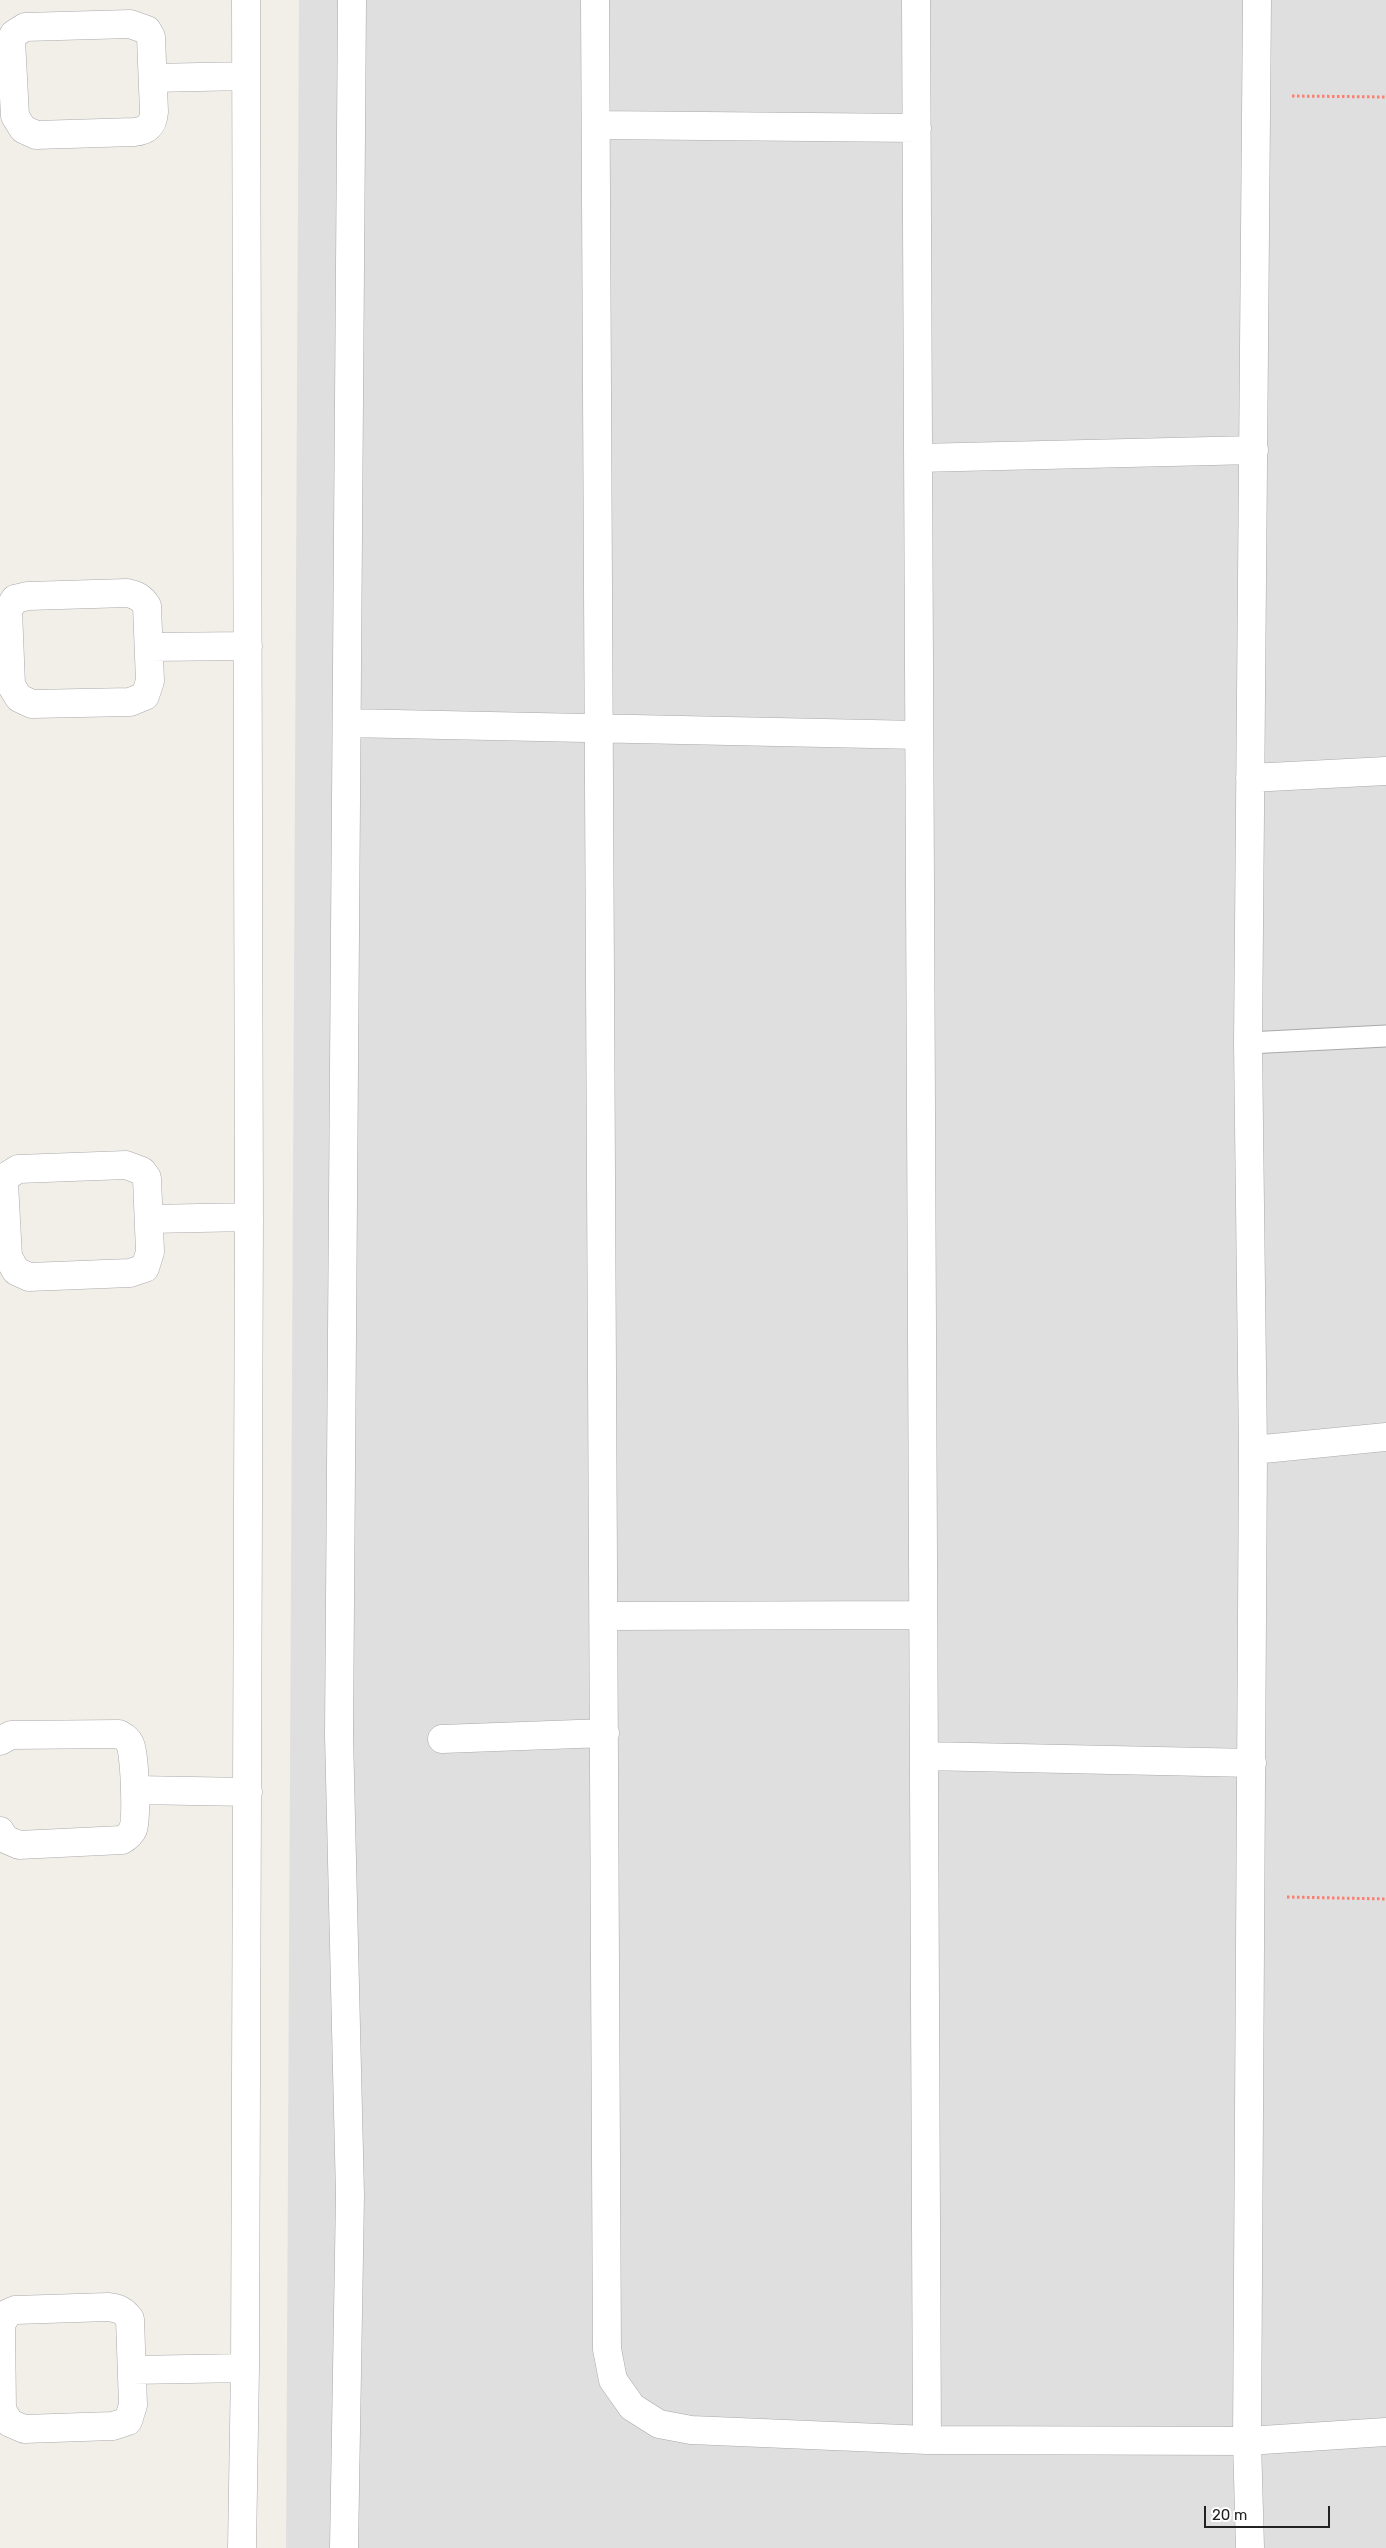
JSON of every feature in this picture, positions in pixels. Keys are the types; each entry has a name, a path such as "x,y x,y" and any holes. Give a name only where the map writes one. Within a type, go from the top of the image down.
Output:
{"street":[{"path":"242,2548 245,2368 250,1217 246,0"},
{"path":"344,2548 350,2195 339,1735 352,0"},
{"path":"595,0 607,2349 614,2380 632,2407 659,2424 722,2433 927,2440 1247,2441 1386,2432"},
{"path":"916,0 927,2440"},
{"path":"1250,2548 1247,2441 1254,1450 1248,1043 1257,0"},
{"path":"139,25 147,30 151,37 153,78 154,120 149,127 142,131 36,135 23,129 15,116 11,40 14,34 25,27 139,25"},
{"path":"153,78 246,76"},
{"path":"597,125 917,128"},
{"path":"918,458 1254,450"},
{"path":"135,594 143,599 147,606 149,647 149,689 138,700 32,704 19,698 11,685 8,610 15,599 21,597 135,594"},
{"path":"149,647 248,646"},
{"path":"347,724 919,734"},
{"path":"1250,778 1386,771"},
{"path":"134,1166 142,1171 146,1178 150,1219 149,1261 145,1268 138,1272 29,1277 22,1275 11,1265 8,1257 4,1183 7,1176 18,1169 134,1166"},
{"path":"150,1219 250,1217"},
{"path":"1254,1450 1386,1437"},
{"path":"604,1616 923,1615"},
{"path":"442,1739 605,1733"},
{"path":"0,1741 10,1735 119,1734 127,1738 131,1746 135,1790 133,1829 129,1836 122,1840 19,1845 5,1839 0,1831"},
{"path":"924,1756 1252,1763"},
{"path":"135,1790 248,1792"},
{"path":"118,2308 125,2312 130,2319 132,2370 132,2413 128,2421 121,2425 24,2429 17,2427 10,2423 2,2410 1,2324 4,2317 15,2310 118,2308"},
{"path":"132,2370 245,2368"}],"lane":[{"path":"1248,1043 1386,1036"}],"path":[{"path":"1256,96 1386,97"},
{"path":"1252,1896 1386,1899"}],"shaded area":[{"path":"299,0 1386,0 1386,2548 286,2548"}]}
